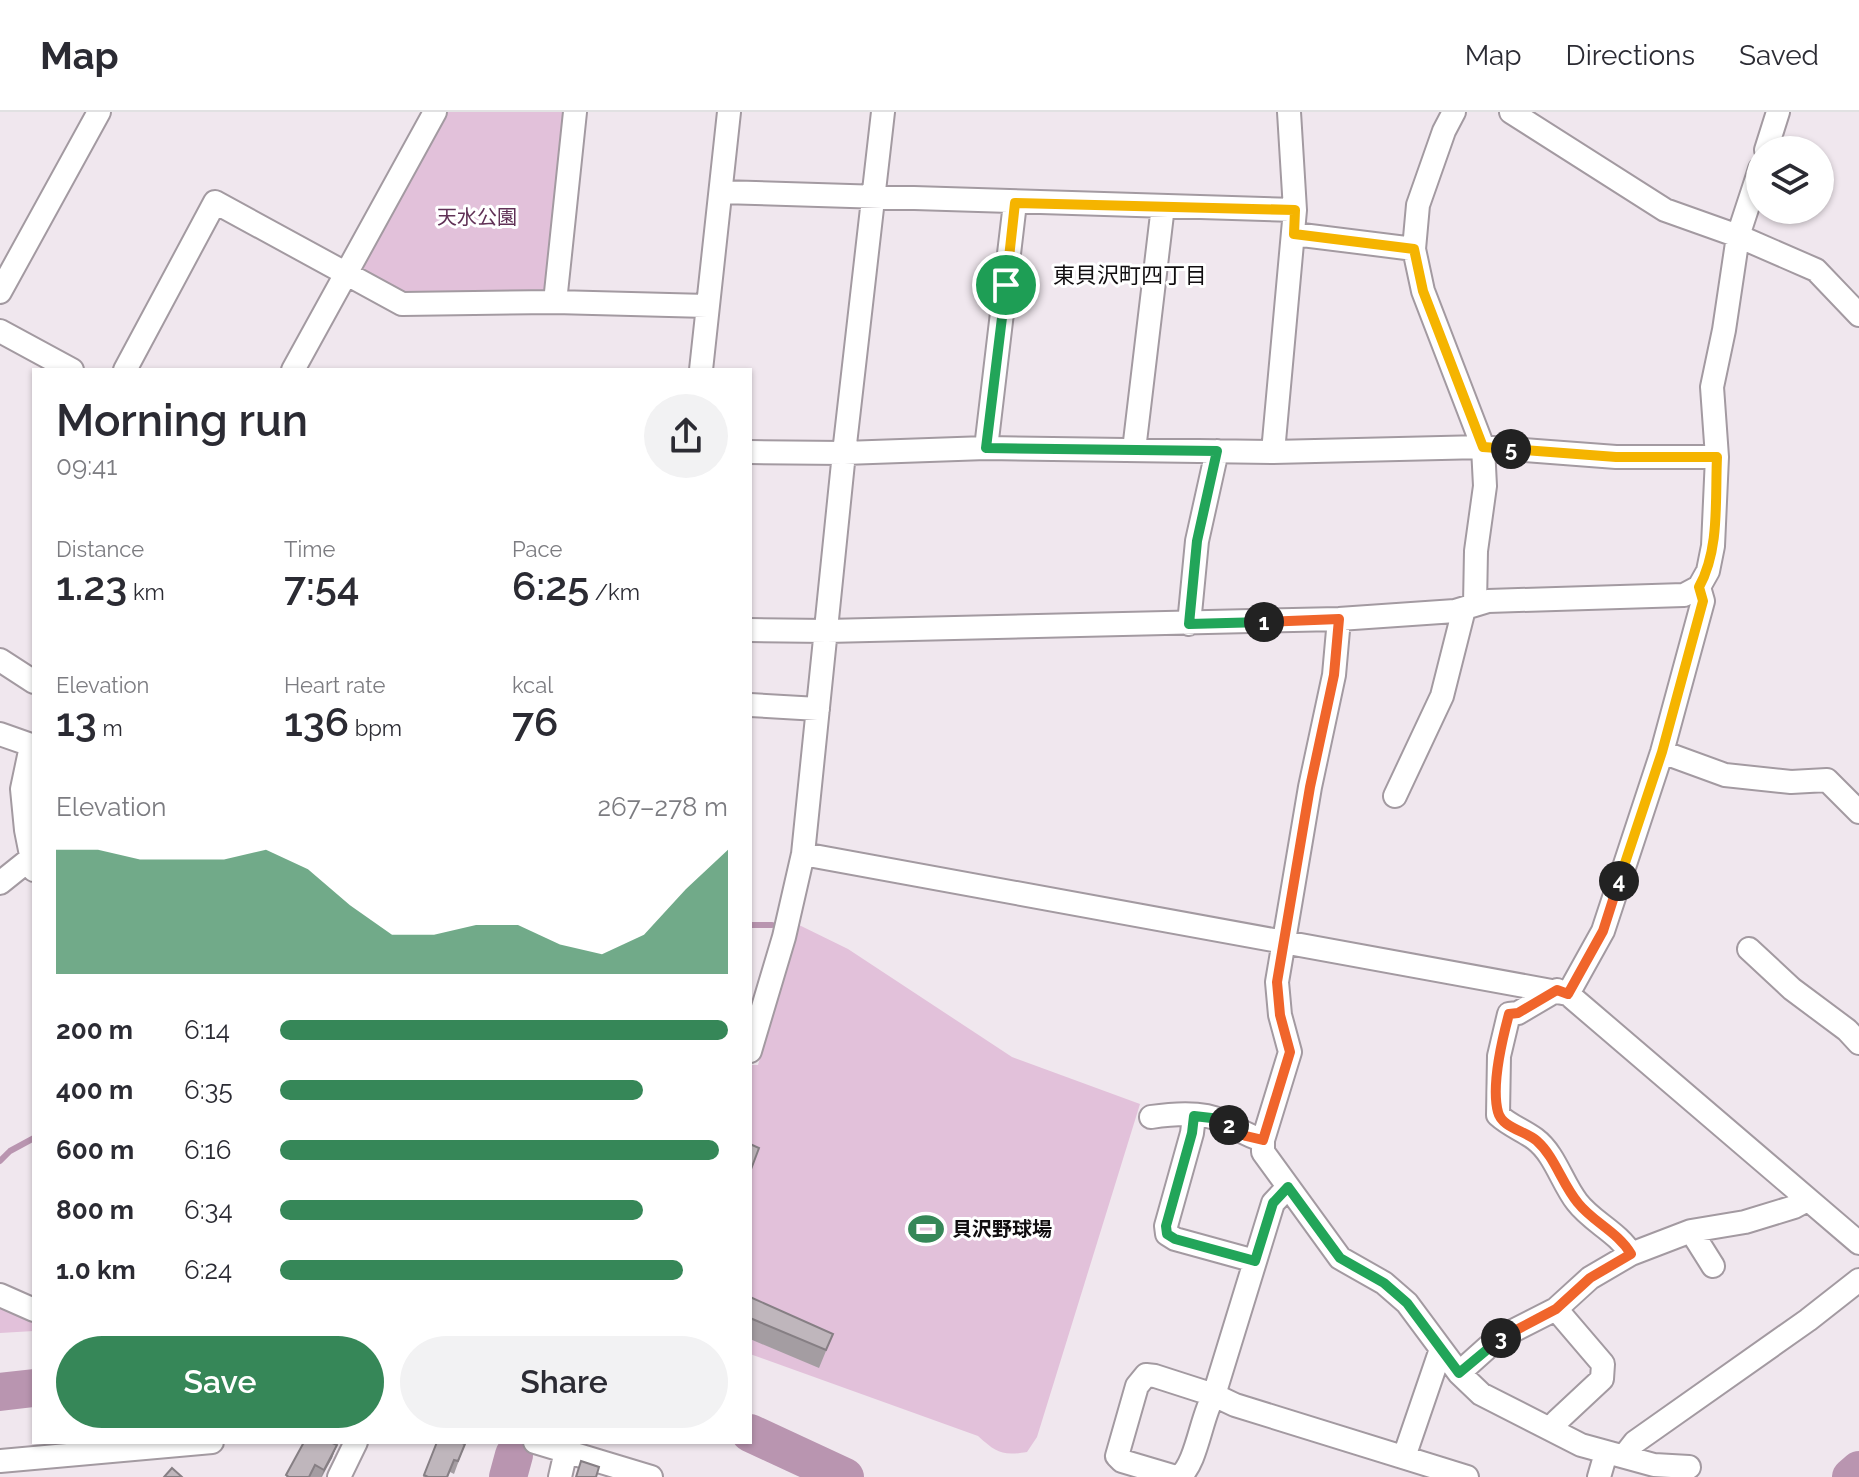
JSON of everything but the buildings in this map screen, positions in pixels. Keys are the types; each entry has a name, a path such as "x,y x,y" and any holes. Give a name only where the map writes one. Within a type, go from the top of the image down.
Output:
{"street":[{"path":"0,292 99,112"},
{"path":"294,368 435,112"},
{"path":"555,302 575,112"},
{"path":"701,368 729,112"},
{"path":"752,1044 803,854 883,112"},
{"path":"1273,452 1294,234 1289,112"},
{"path":"1395,796 1442,696 1469,606 1485,486 1483,447 1423,291 1414,249 1418,205 1444,131 1454,112"},
{"path":"1511,112 1665,210 1738,236 1816,270 1859,315"},
{"path":"1770,136 1778,112"},
{"path":"721,192 1295,210"},
{"path":"126,368 215,202 402,304 555,302 707,306"},
{"path":"986,448 1015,203"},
{"path":"1134,450 1163,206"},
{"path":"752,630 1339,619 1455,611 1488,601 1684,595 1699,587 1708,571 1713,546 1717,457 1712,387 1738,236 1746,212"},
{"path":"1294,234 1414,249"},
{"path":"0,331 68,368"},
{"path":"752,452 844,453 986,448 1273,452 1483,447 1616,457 1717,457"},
{"path":"1189,624 1197,541 1217,451"},
{"path":"1631,1254 1626,1245 1577,1203 1535,1138 1498,1115 1499,1056 1509,1014 1518,1013 1562,992 1603,931 1662,752 1703,601 1699,587"},
{"path":"1339,619 1334,675 1310,787 1277,982 1280,1015 1290,1052 1263,1152 1340,1258 1384,1283 1407,1303 1459,1373 1481,1394 1581,1445 1654,1465 1689,1467"},
{"path":"0,660 32,681"},
{"path":"752,705 818,709"},
{"path":"0,734 32,745"},
{"path":"0,883 32,864 22,789 32,748"},
{"path":"1662,752 1725,775 1791,782 1827,780 1859,812"},
{"path":"803,854 1284,944 1562,992 1859,1243"},
{"path":"1749,949 1792,989 1847,1030 1859,1043"},
{"path":"752,968 773,972"},
{"path":"1151,1117 1169,1114 1220,1119 1246,1136 1266,1134"},
{"path":"1194,1116 1166,1226 1167,1234 1175,1239 1255,1261"},
{"path":"1288,1187 1273,1203 1214,1395 1205,1409 1189,1466 1178,1477 1122,1461 1117,1456 1140,1379 1146,1375 1155,1376 1214,1395 1235,1405 1467,1477"},
{"path":"1459,1373 1497,1339 1556,1309 1590,1278 1631,1254 1691,1231 1745,1222 1807,1200"},
{"path":"1691,1231 1713,1266"},
{"path":"1599,1477 1615,1454 1808,1320 1859,1280"},
{"path":"0,1295 32,1309"},
{"path":"1552,1429 1602,1379 1604,1372 1603,1364 1556,1309"},
{"path":"1404,1457 1441,1349"},
{"path":"0,1461 190,1444"},
{"path":"339,1477 355,1444"},
{"path":"542,1444 651,1477"},
{"path":"560,1477 566,1451"}],"green space":[{"name":"天水公園","path":"447,112 567,112 548,287 539,296 400,294 364,273 363,266"},
{"name":"貝沢野球場","path":"797,924 848,949 1012,1057 1140,1104 1037,1437 1027,1452 1000,1452 978,1436 752,1355 752,1065 758,1065"},
{"path":"0,1302 32,1315 32,1331 0,1333"}],"waterway":[{"path":"752,925 772,925"},
{"path":"0,1161 10,1151 32,1139"},
{"path":"0,1392 32,1388"},
{"path":"752,1434 845,1477"},
{"path":"508,1477 514,1455"},
{"path":"1851,1477 1859,1470"}],"place":[{"name":"貝沢野球場","path":"926,1229"}],"district":[{"name":"東貝沢町四丁目","path":"1130,275"}],"route":[{"path":"1015,203 1295,210 1294,234 1414,249 1423,291 1483,447 1616,457 1717,457 1713,546 1708,571 1699,587 1703,601 1662,752 1603,931 1568,994 1557,990 1518,1013 1509,1014 1499,1056 1498,1115 1535,1138 1577,1203 1626,1245 1631,1254 1590,1278 1556,1309 1497,1339 1459,1373 1407,1303 1384,1283 1340,1258 1288,1187 1273,1203 1255,1261 1175,1239 1167,1234 1166,1226 1194,1116 1220,1119 1246,1136 1263,1140 1290,1052 1280,1015 1277,982 1310,787 1334,675 1339,619 1189,624 1197,541 1217,451 986,448 1006,285 1015,203"}]}
